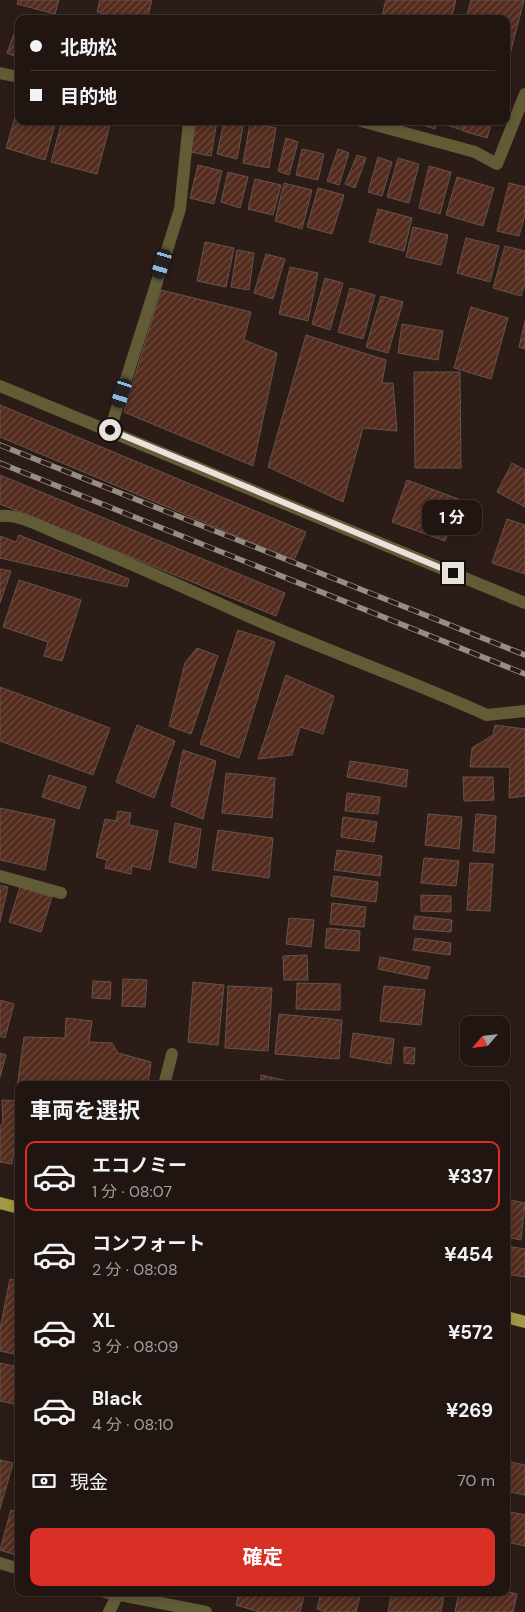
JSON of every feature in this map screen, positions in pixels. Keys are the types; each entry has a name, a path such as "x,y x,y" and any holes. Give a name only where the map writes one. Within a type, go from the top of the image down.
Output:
{"main road":[{"path":"0,1204 15,1207"},
{"path":"510,1318 525,1322"}],"street":[{"path":"0,73 15,76"},
{"path":"376,125 475,152 497,164 525,94"},
{"path":"110,430 180,209 188,125"},
{"path":"0,386 525,603"},
{"path":"0,516 7,515 25,520 102,551 246,615 486,715 525,711"},
{"path":"0,876 61,893"},
{"path":"165,1081 172,1054"},
{"path":"0,1563 15,1567"},
{"path":"109,1612 111,1596"},
{"path":"122,1596 206,1612"}],"building":[{"path":"18,0 59,0 55,14 17,4"},
{"path":"100,0 152,0 148,15 109,15 97,12"},
{"path":"386,0 456,0 452,15 382,15"},
{"path":"471,0 524,0 510,54 510,15 467,15"},
{"path":"15,31 15,56 7,53"},
{"path":"15,118 15,125 55,125 45,160 6,148"},
{"path":"61,125 110,125 97,174 51,162"},
{"path":"195,125 216,125 211,156 191,152"},
{"path":"223,125 243,125 237,159 217,154"},
{"path":"250,125 276,128 269,168 243,163"},
{"path":"423,125 436,125 435,129"},
{"path":"446,125 464,125 462,130"},
{"path":"465,125 491,125 487,138 463,131"},
{"path":"286,138 298,142 289,175 278,171"},
{"path":"302,149 324,154 318,180 296,175"},
{"path":"338,149 349,153 339,185 327,181"},
{"path":"357,155 366,158 355,188 345,184"},
{"path":"378,157 392,162 382,196 368,192"},
{"path":"398,158 419,164 409,203 387,197"},
{"path":"198,165 222,171 214,204 190,198"},
{"path":"429,166 451,172 440,214 419,208"},
{"path":"228,172 248,177 240,208 221,202"},
{"path":"457,177 494,188 483,226 446,215"},
{"path":"255,179 281,185 273,215 248,209"},
{"path":"284,183 312,190 302,229 275,221"},
{"path":"509,183 525,187 525,215 519,236 497,231"},
{"path":"318,188 344,195 332,234 307,227"},
{"path":"378,209 412,218 404,251 369,242"},
{"path":"413,227 448,235 441,265 406,257"},
{"path":"466,238 499,246 490,282 457,273"},
{"path":"205,242 234,248 226,287 197,281"},
{"path":"505,246 525,251 525,283 521,296 493,288"},
{"path":"237,250 254,253 249,290 231,287"},
{"path":"266,254 285,259 273,299 254,293"},
{"path":"290,267 318,273 308,321 279,314"},
{"path":"325,278 343,283 330,330 312,324"},
{"path":"350,288 375,295 363,339 338,332"},
{"path":"161,290 251,312 244,340 277,353 253,466 124,412"},
{"path":"381,296 403,302 388,353 366,347"},
{"path":"471,307 508,318 491,379 454,368"},
{"path":"525,321 525,349 519,347"},
{"path":"402,324 443,331 438,360 398,353"},
{"path":"306,335 386,360 382,383 393,383 397,431 363,428 343,502 268,467"},
{"path":"414,372 460,372 461,468 415,468"},
{"path":"0,405 306,532 294,560 0,437"},
{"path":"512,463 525,470 525,507 497,492"},
{"path":"0,475 285,593 276,616 0,504"},
{"path":"407,480 461,500 445,541 392,522"},
{"path":"507,519 525,525 525,574 492,563"},
{"path":"19,535 129,579 127,587 0,558 0,536 16,542"},
{"path":"0,569 11,571 0,603"},
{"path":"19,580 81,600 62,661 44,656 48,642 3,627"},
{"path":"238,630 275,642 239,758 200,744"},
{"path":"197,648 218,656 191,734 169,726 185,663"},
{"path":"286,675 334,696 323,734 300,727 292,755 258,759"},
{"path":"0,687 110,728 93,775 0,741"},
{"path":"137,725 175,741 154,798 116,782"},
{"path":"495,725 525,729 525,796 509,798 510,767 470,767 472,748 493,735"},
{"path":"183,750 216,761 203,819 171,806"},
{"path":"350,761 408,770 406,787 347,777"},
{"path":"226,773 275,778 272,818 222,813"},
{"path":"49,775 86,787 79,809 42,797"},
{"path":"463,777 493,777 494,800 464,801"},
{"path":"347,793 380,797 378,814 345,811"},
{"path":"0,808 55,820 45,870 0,860"},
{"path":"118,811 131,813 129,825 158,831 150,870 132,866 131,874 105,868 107,860 96,857 105,819 116,821"},
{"path":"428,814 462,817 459,849 425,845"},
{"path":"476,814 496,816 494,853 473,851"},
{"path":"343,817 377,822 374,842 341,837"},
{"path":"175,823 201,829 196,868 169,862"},
{"path":"218,830 273,838 269,878 212,870"},
{"path":"337,850 382,856 380,876 334,870"},
{"path":"424,858 459,861 456,886 421,883"},
{"path":"470,863 493,864 490,911 467,910"},
{"path":"334,876 378,882 376,902 331,896"},
{"path":"0,885 8,887 0,922"},
{"path":"20,887 52,897 41,932 9,922"},
{"path":"421,895 451,896 451,912 421,911"},
{"path":"332,903 366,907 364,927 330,924"},
{"path":"415,916 452,920 451,932 413,929"},
{"path":"289,918 314,920 311,947 286,944"},
{"path":"327,928 360,931 359,951 325,948"},
{"path":"415,938 451,943 450,955 413,950"},
{"path":"307,955 308,980 284,980 283,956"},
{"path":"380,957 430,967 427,979 378,969"},
{"path":"123,979 147,980 145,1007 122,1006"},
{"path":"93,981 111,982 110,999 92,998"},
{"path":"193,982 224,985 218,1045 188,1042"},
{"path":"297,983 340,984 340,1010 296,1009"},
{"path":"228,986 272,988 268,1051 225,1048"},
{"path":"384,986 425,990 421,1025 380,1021"},
{"path":"0,1000 14,1004 5,1038 0,1036"},
{"path":"279,1014 342,1020 339,1059 275,1054"},
{"path":"66,1018 92,1021 89,1042 112,1043 118,1053 151,1062 149,1081 18,1081 24,1037 65,1038"},
{"path":"353,1033 394,1039 391,1064 350,1057"},
{"path":"404,1047 415,1048 414,1064 404,1063"},
{"path":"0,1053 6,1055 0,1077"},
{"path":"261,1075 287,1081 260,1081"},
{"path":"2,1100 15,1101 15,1141 12,1164 0,1162 0,1125 3,1125"},
{"path":"510,1200 525,1203 521,1240 510,1238"},
{"path":"510,1247 525,1249 525,1277 510,1275"},
{"path":"10,1279 15,1280 15,1354 0,1351 0,1329"},
{"path":"0,1363 15,1366 15,1404 0,1401"},
{"path":"0,1460 13,1463 0,1509"},
{"path":"510,1462 525,1465 525,1495 510,1492"},
{"path":"11,1510 15,1511 15,1555 0,1550"},
{"path":"510,1512 525,1515 525,1546 510,1543"},
{"path":"510,1592 517,1594 513,1612 455,1612 458,1596 510,1596"},
{"path":"238,1596 304,1596 300,1612 260,1612 236,1605"},
{"path":"320,1596 360,1596 356,1612 326,1612 317,1609"},
{"path":"391,1596 444,1596 441,1612 388,1612"}],"railway":[{"path":"0,445 525,655"},
{"path":"0,463 525,674"}],"route":[{"path":"110,430 453,573"}]}
